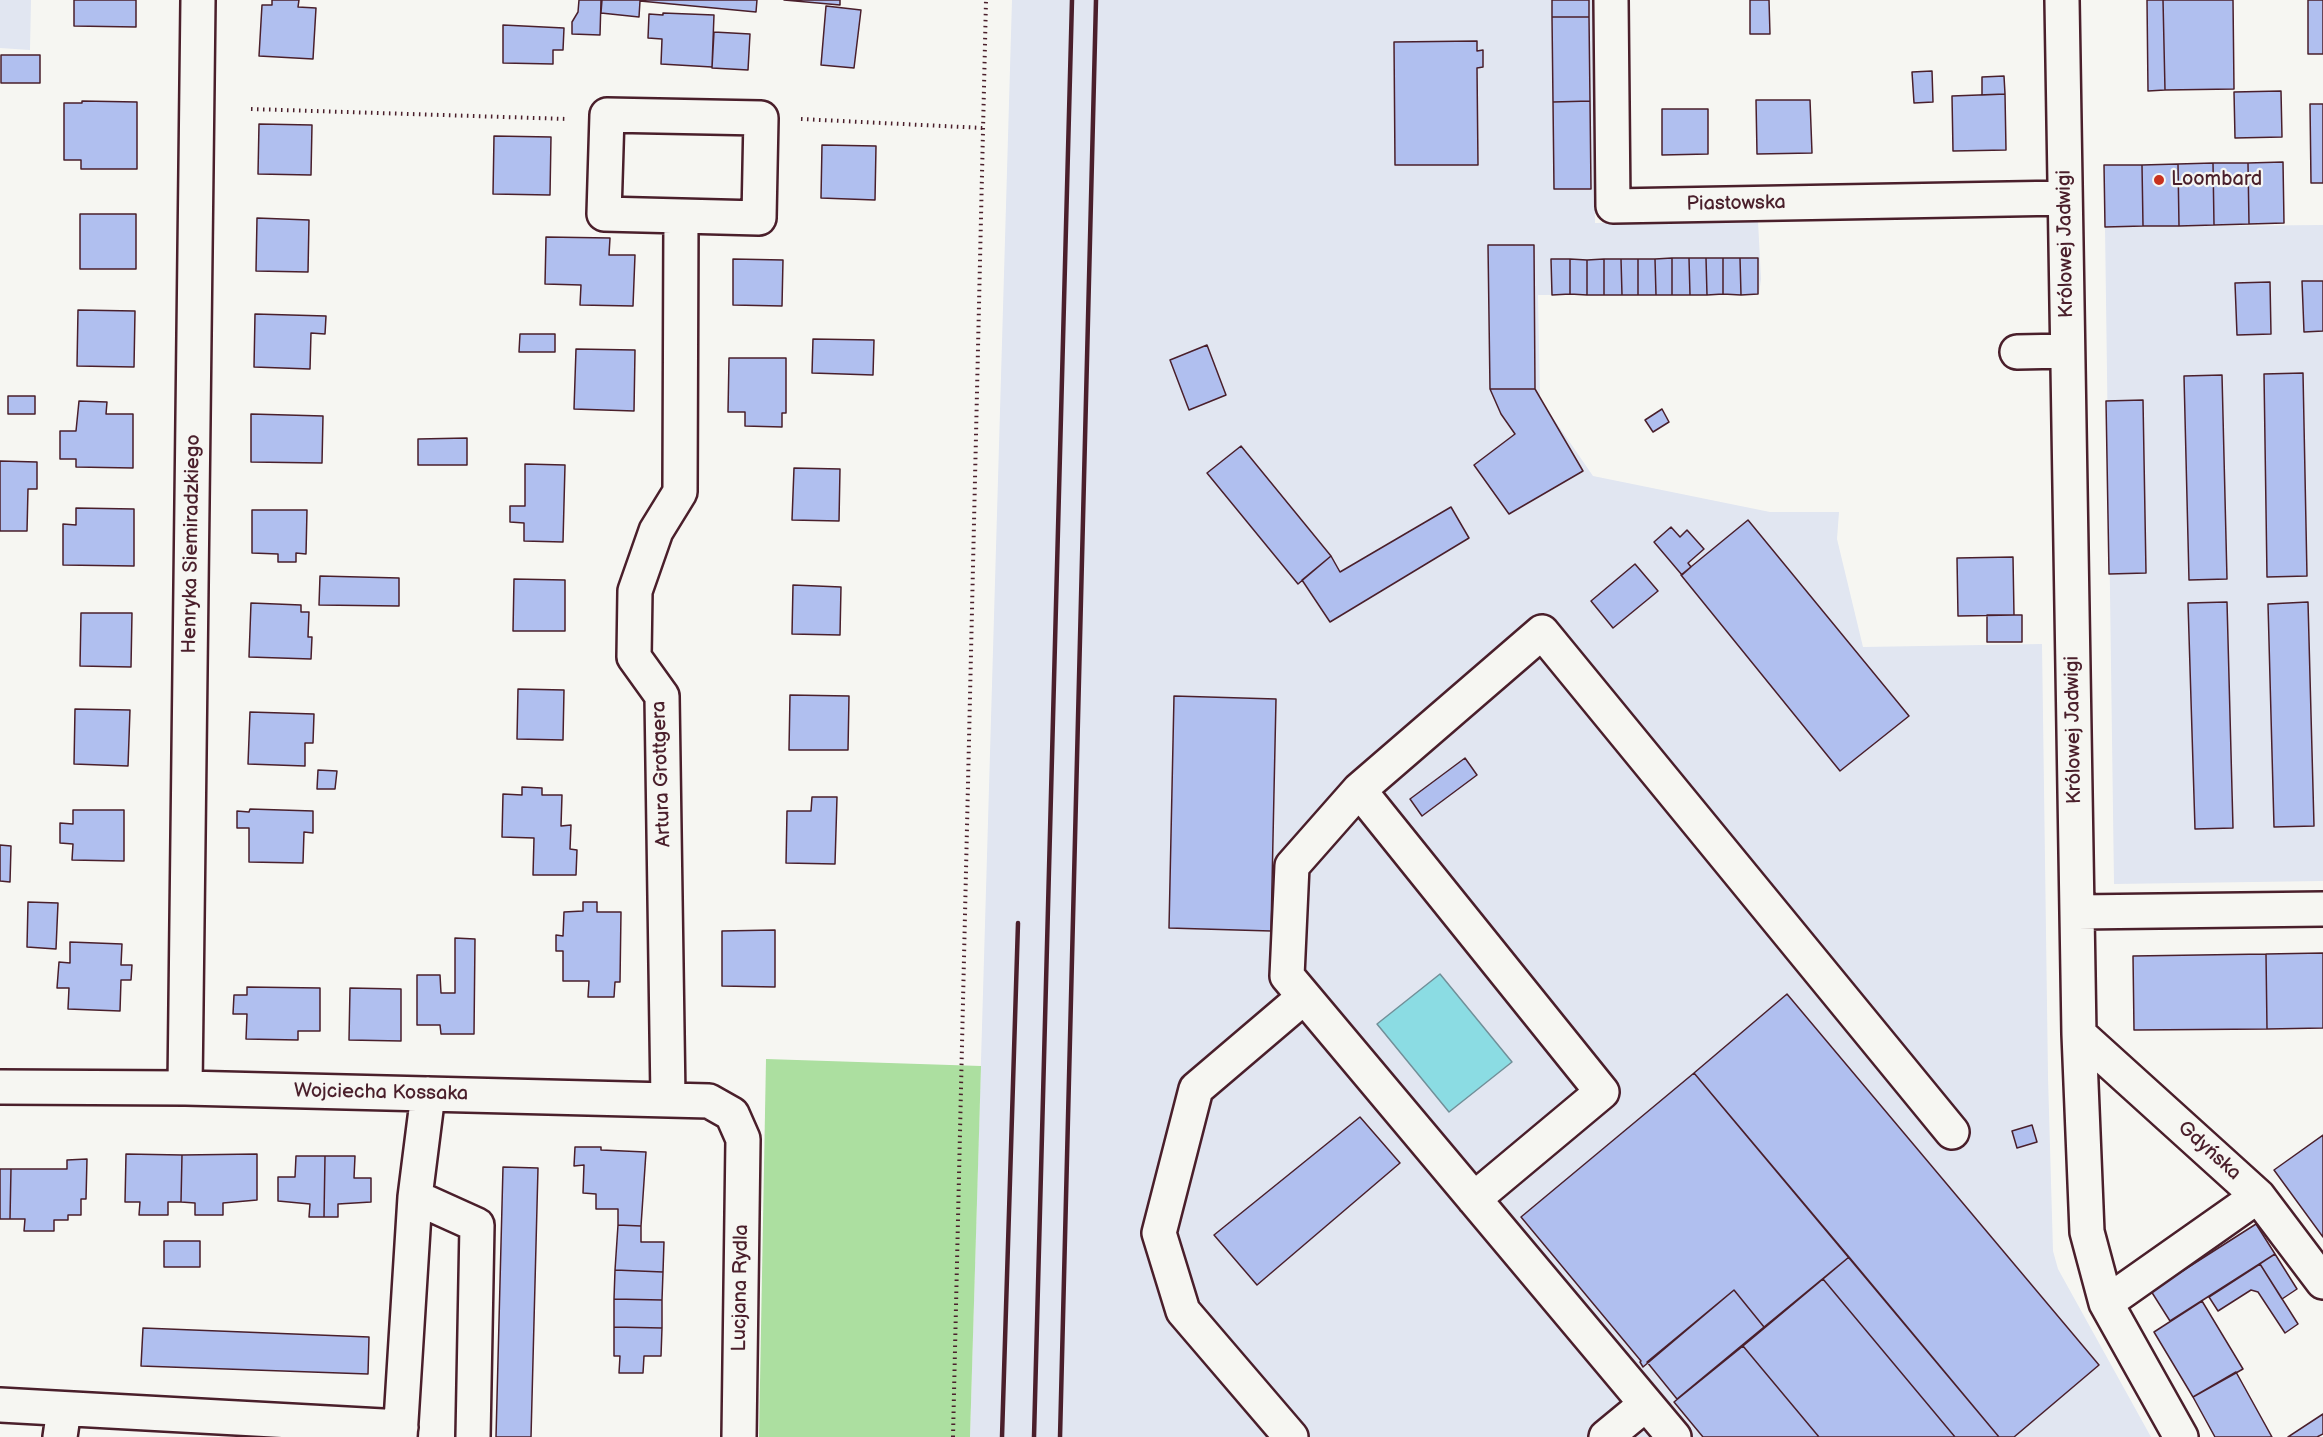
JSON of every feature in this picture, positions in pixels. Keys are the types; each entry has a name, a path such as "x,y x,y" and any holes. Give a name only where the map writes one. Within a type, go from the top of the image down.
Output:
{"street":[{"name":"Henryka Siemiradzkiego","path":"185,1088 198,0"},
{"name":"Piastowska","path":"1611,0 1613,206 2065,198"},
{"name":"Królowej Jadwigi","path":"2062,0 2079,1034 2087,1232 2106,1303 2181,1437"},
{"path":"607,115 761,118 759,218 681,216 604,214 607,115"},
{"name":"Artura Grottgera","path":"668,1099 662,696 634,657 635,591 656,531 680,492 681,216"},
{"path":"2017,352 2067,351"},
{"path":"1674,1437 1287,976 1292,866 1359,790 1542,632 1952,1132"},
{"path":"1359,790 1602,1092 1474,1199"},
{"path":"2078,912 2323,909"},
{"path":"1291,1437 1183,1311 1159,1233 1196,1089 1304,997"},
{"name":"Gdyńska","path":"2079,1034 2258,1196 2323,1282"},
{"name":"Wojciecha Kossaka","path":"0,1087 185,1088 709,1101 732,1114 743,1139"},
{"path":"0,1405 62,1423 401,1432 415,1197 428,1094"},
{"name":"Lucjana Rydla","path":"739,1437 743,1139"},
{"path":"2106,1303 2258,1196"},
{"path":"415,1197 477,1225 473,1437"},
{"path":"1606,1437 1646,1404"}],"path":[{"path":"953,1437 986,0"},
{"path":"251,109 568,119"},
{"path":"801,118 983,128"}],"shaded area":[{"path":"0,0 31,0 30,50 0,48"},
{"path":"1012,0 1593,0 1595,223 1758,221 1761,279 1759,294 1538,295 1540,399 1593,476 1770,512 1839,512 1837,539 1863,647 2042,644 2048,1077 2053,1251 2058,1269 2151,1437 970,1437"},
{"path":"2323,225 2323,881 2114,884 2105,227"}],"green space":[{"path":"766,1059 981,1066 970,1437 759,1437"}],"water":[{"path":"1440,974 1512,1062 1449,1112 1377,1024"}],"building":[{"path":"74,0 136,0 136,27 74,26"},
{"path":"272,0 299,0 298,7 316,8 313,59 259,56 262,5 272,5"},
{"path":"579,0 601,0 600,35 572,34 572,22 578,12"},
{"path":"602,0 757,0 756,12 640,1 639,17 601,13"},
{"path":"784,0 840,0 840,5"},
{"path":"1552,0 1589,0 1589,17 1552,17"},
{"path":"1750,0 1769,0 1770,34 1750,34"},
{"path":"2147,0 2163,0 2165,90 2148,91"},
{"path":"2163,0 2233,0 2234,89 2165,90"},
{"path":"2308,0 2323,0 2323,54 2308,54"},
{"path":"826,6 861,10 854,68 821,65"},
{"path":"663,13 714,15 712,67 661,64 662,39 648,38 649,14 663,15"},
{"path":"1552,17 1589,17 1590,101 1553,102"},
{"path":"503,25 564,28 563,50 553,50 553,64 503,63"},
{"path":"714,32 750,34 748,70 712,68"},
{"path":"1477,41 1477,51 1483,50 1483,67 1477,68 1478,165 1395,165 1394,42"},
{"path":"1,55 40,55 40,83 1,83"},
{"path":"1932,71 1933,102 1914,103 1912,72"},
{"path":"2004,76 2005,94 1982,95 1982,77"},
{"path":"2281,91 2282,137 2235,138 2234,92"},
{"path":"2005,94 2006,150 1953,151 1952,96"},
{"path":"1756,100 1810,100 1812,153 1757,154"},
{"path":"82,101 137,102 137,169 81,169 81,160 64,160 64,103 82,103"},
{"path":"1590,101 1591,189 1554,189 1553,102"},
{"path":"2310,104 2323,104 2323,183 2311,183"},
{"path":"1662,109 1708,109 1708,154 1662,155"},
{"path":"259,124 312,125 311,175 258,174"},
{"path":"494,136 551,137 550,195 493,194"},
{"path":"822,145 876,146 875,200 821,198"},
{"path":"2283,162 2284,223 2249,224 2248,163"},
{"path":"2213,163 2214,225 2179,226 2178,164"},
{"path":"2213,163 2248,163 2249,224 2214,225"},
{"path":"2178,164 2179,226 2143,226 2142,165"},
{"path":"2104,165 2142,165 2143,226 2105,227"},
{"path":"80,214 136,214 136,269 80,269"},
{"path":"257,218 309,220 308,272 256,271"},
{"path":"546,237 610,238 609,255 635,255 633,306 580,305 581,285 545,284"},
{"path":"1488,245 1534,245 1535,389 1490,389"},
{"path":"1672,258 1689,258 1690,295 1672,295"},
{"path":"1672,258 1672,295 1656,295 1655,259"},
{"path":"1689,258 1706,258 1707,295 1690,295"},
{"path":"1706,258 1723,258 1723,294 1707,295"},
{"path":"1723,258 1740,258 1741,295 1723,294"},
{"path":"1740,258 1758,258 1758,294 1741,295"},
{"path":"733,259 783,260 782,306 733,305"},
{"path":"1551,259 1570,259 1570,294 1552,295"},
{"path":"1570,259 1587,260 1587,295 1570,294"},
{"path":"1604,259 1621,259 1622,295 1604,295"},
{"path":"1604,259 1604,295 1587,295 1587,260"},
{"path":"1621,259 1638,259 1638,295 1622,295"},
{"path":"1638,259 1655,259 1656,295 1638,295"},
{"path":"2302,281 2323,281 2323,331 2304,332"},
{"path":"2270,282 2271,334 2237,335 2235,283"},
{"path":"78,310 135,311 134,367 77,366"},
{"path":"255,314 326,316 325,334 311,333 310,369 254,367"},
{"path":"520,334 555,334 555,352 519,352"},
{"path":"813,339 874,340 873,375 812,373"},
{"path":"1207,345 1226,395 1189,410 1170,360"},
{"path":"576,349 635,350 634,411 574,409"},
{"path":"729,358 786,358 786,413 782,413 782,427 745,426 745,412 728,412"},
{"path":"2303,373 2307,576 2267,577 2264,374"},
{"path":"2222,375 2227,579 2189,580 2184,376"},
{"path":"1490,389 1535,389 1583,471 1509,514 1474,465 1515,434 1501,414"},
{"path":"8,396 35,396 35,414 8,414"},
{"path":"2143,400 2146,573 2109,574 2106,401"},
{"path":"79,401 107,402 106,414 133,414 133,468 76,467 76,459 60,459 60,431 76,431"},
{"path":"1662,409 1669,422 1653,432 1645,420"},
{"path":"251,414 323,416 322,463 251,462"},
{"path":"467,438 467,465 418,465 418,439"},
{"path":"1241,446 1331,556 1298,584 1207,473"},
{"path":"0,461 37,462 37,489 28,489 27,531 0,531"},
{"path":"525,464 565,465 563,542 524,541 524,523 510,522 510,506 525,506"},
{"path":"794,468 840,469 839,521 792,520"},
{"path":"1451,507 1469,538 1330,622 1302,580 1331,556 1340,572"},
{"path":"76,508 134,509 134,566 63,565 63,524 76,525"},
{"path":"252,510 307,510 306,554 296,553 296,562 278,562 278,554 252,553"},
{"path":"1748,520 1909,716 1840,771 1681,575"},
{"path":"1671,527 1680,537 1687,530 1704,549 1688,563 1691,567 1682,575 1654,542"},
{"path":"2013,557 2014,615 1958,616 1957,558"},
{"path":"1635,564 1658,591 1613,628 1591,601"},
{"path":"320,576 399,578 399,606 319,605"},
{"path":"514,579 565,580 565,631 513,631"},
{"path":"793,585 841,587 840,635 792,634"},
{"path":"2227,602 2233,828 2195,829 2188,603"},
{"path":"2308,602 2314,826 2274,827 2268,604"},
{"path":"251,603 301,605 301,612 309,612 308,637 312,637 311,659 249,657"},
{"path":"81,613 132,613 131,667 80,666"},
{"path":"1987,615 2022,615 2022,642 1987,642"},
{"path":"518,689 564,690 563,740 517,739"},
{"path":"790,695 849,696 848,750 789,750"},
{"path":"1174,696 1276,699 1271,931 1169,928"},
{"path":"75,709 130,710 128,766 74,764"},
{"path":"250,712 314,714 313,743 305,743 305,766 248,764"},
{"path":"1465,758 1477,775 1422,816 1410,799"},
{"path":"318,770 337,771 335,789 317,789"},
{"path":"522,787 542,788 542,795 562,795 561,826 571,825 570,849 577,850 576,875 533,875 534,838 502,837 503,794 522,795"},
{"path":"812,797 837,797 835,864 786,863 787,811 811,811"},
{"path":"250,809 313,811 313,833 304,832 303,863 249,862 249,828 237,828 237,811 249,812"},
{"path":"73,810 124,810 124,861 72,860 73,844 60,843 60,823 73,824"},
{"path":"0,845 11,846 10,882 0,881"},
{"path":"28,902 58,903 56,949 27,947"},
{"path":"583,902 597,902 597,912 621,912 620,982 615,982 614,997 588,997 589,981 563,981 563,951 556,951 556,935 563,936 564,912 583,911"},
{"path":"775,930 775,987 722,986 722,931"},
{"path":"455,938 475,939 474,1034 441,1034 440,1025 417,1025 417,975 440,975 441,993 455,993"},
{"path":"70,942 122,944 121,965 132,965 131,980 121,980 120,1011 68,1009 69,988 57,988 59,962 70,963"},
{"path":"2323,953 2323,1028 2267,1029 2266,954"},
{"path":"2266,954 2267,1029 2134,1030 2133,956"},
{"path":"247,987 320,988 320,1031 298,1031 298,1040 246,1039 247,1014 233,1014 234,995 247,995"},
{"path":"350,988 401,989 401,1041 349,1040"},
{"path":"1787,994 2099,1365 2014,1437 1999,1437 1694,1073"},
{"path":"1694,1073 1849,1257 1764,1327 1734,1290 1643,1367 1641,1361 1521,1217"},
{"path":"1360,1117 1400,1163 1257,1285 1214,1235"},
{"path":"2032,1125 2037,1142 2017,1148 2012,1131"},
{"path":"2323,1135 2323,1237 2274,1170"},
{"path":"575,1147 601,1147 601,1150 646,1152 641,1226 618,1225 618,1209 596,1209 596,1194 583,1193 584,1165 574,1166"},
{"path":"126,1154 182,1155 181,1202 168,1202 168,1215 139,1215 140,1202 125,1202"},
{"path":"257,1154 257,1200 223,1203 223,1215 195,1215 195,1203 181,1202 182,1155"},
{"path":"296,1156 325,1156 324,1217 309,1217 310,1204 278,1201 278,1177 295,1177"},
{"path":"325,1156 355,1156 354,1178 371,1178 371,1202 338,1204 338,1217 324,1217"},
{"path":"87,1159 86,1199 81,1199 81,1215 68,1215 68,1220 54,1220 54,1231 24,1231 25,1219 10,1219 11,1169 67,1169 67,1160"},
{"path":"503,1167 538,1168 531,1437 496,1437"},
{"path":"0,1169 11,1169 10,1219 0,1219"},
{"path":"2256,1224 2275,1254 2170,1321 2151,1291"},
{"path":"618,1225 641,1226 641,1242 664,1242 663,1272 615,1270"},
{"path":"164,1241 200,1241 200,1267 164,1267"},
{"path":"2275,1254 2297,1289 2282,1299 2260,1264"},
{"path":"1849,1257 1999,1437 1955,1437 1823,1279"},
{"path":"2260,1264 2298,1324 2285,1333 2258,1292 2251,1290 2218,1311 2209,1297"},
{"path":"615,1270 663,1272 662,1300 614,1299"},
{"path":"1823,1279 1955,1437 1819,1437 1743,1346"},
{"path":"1734,1290 1764,1327 1677,1399 1647,1362"},
{"path":"614,1299 662,1300 662,1328 614,1327"},
{"path":"2202,1301 2243,1369 2193,1397 2154,1332"},
{"path":"614,1327 662,1328 661,1356 644,1356 643,1373 619,1373 620,1356 614,1356"},
{"path":"143,1328 369,1337 368,1374 141,1366"},
{"path":"1743,1346 1819,1437 1703,1437 1674,1402"},
{"path":"2236,1372 2272,1437 2215,1437 2193,1397"},
{"path":"2323,1414 2323,1434 2317,1437 2288,1437"}],"railway":[{"path":"1034,1437 1072,0"},
{"path":"1060,1437 1096,0"},
{"path":"1002,1437 1018,923"}],"place":[{"name":"Loombard","path":"2159,180"}]}
